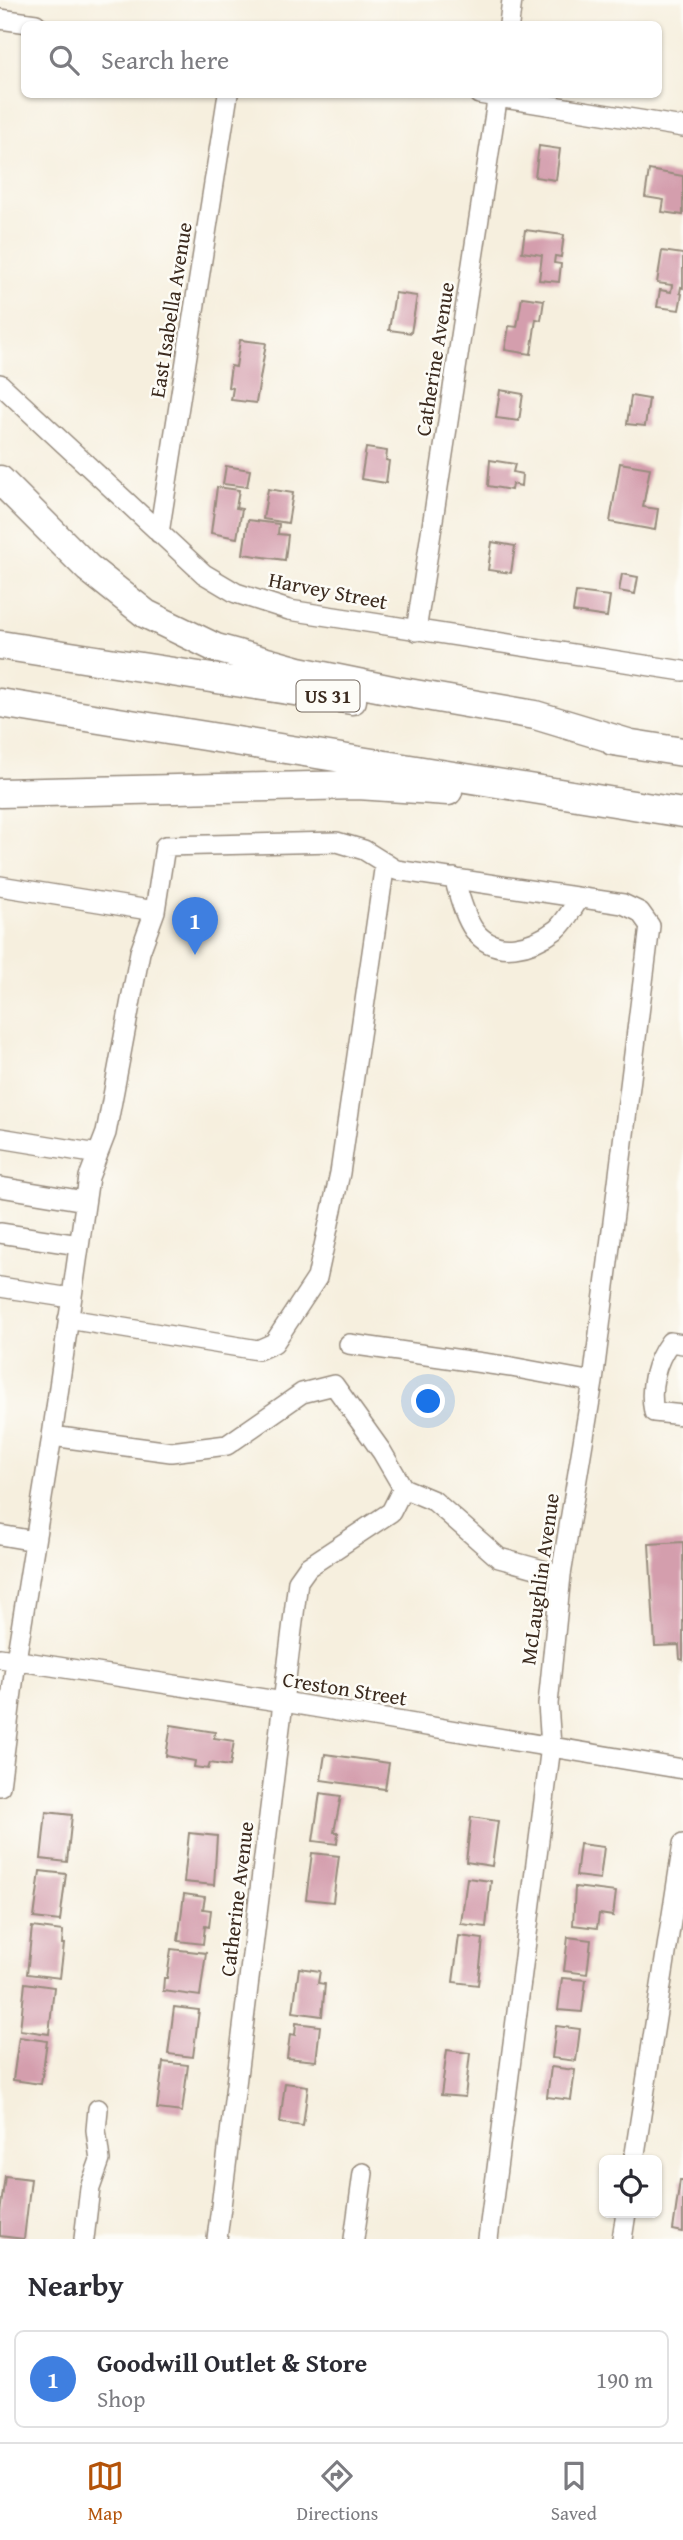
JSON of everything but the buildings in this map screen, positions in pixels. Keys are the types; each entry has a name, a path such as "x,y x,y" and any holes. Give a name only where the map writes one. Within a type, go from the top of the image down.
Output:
{"highway":[{"path":"0,480 88,568 146,614 216,648 299,671 535,715 631,744"},
{"name":"US 31","path":"0,645 683,752"},
{"path":"0,703 683,813"},
{"path":"0,793 358,785 621,803"}],"street":[{"path":"509,21 512,0"},
{"path":"0,19 21,22"},
{"name":"East Isabella Avenue","path":"159,533 227,98"},
{"name":"Catherine Avenue","path":"416,631 492,98"},
{"path":"510,98 683,127"},
{"name":"Harvey Street","path":"0,384 204,574 236,593 289,610 416,631 682,667"},
{"path":"0,1786 8,1659 35,1541 89,1177 106,1133 140,952 155,911 165,846 337,842 364,850 396,870 454,878 580,898 558,928 517,948 498,947 484,941 473,929 454,878"},
{"path":"68,1319 258,1350 274,1343 317,1278 330,1227 385,863"},
{"path":"0,886 155,911"},
{"name":"McLaughlin Avenue","path":"488,2239 551,1746 548,1704 561,1574 593,1382 650,926 640,912 624,904 580,898"},
{"path":"0,1138 98,1154"},
{"path":"0,1188 85,1201"},
{"path":"0,1233 79,1245"},
{"path":"0,1287 71,1298"},
{"path":"683,1343 670,1342 662,1354 654,1376 651,1398 654,1412 683,1415"},
{"path":"349,1344 511,1367 593,1382"},
{"path":"52,1436 171,1452 227,1445 302,1393 334,1385 382,1452 403,1488 434,1501 499,1558 561,1574"},
{"name":"Catherine Avenue","path":"217,2239 299,1581 307,1567 391,1512 403,1488"},
{"path":"0,1535 35,1541"},
{"name":"Creston Street","path":"8,1659 683,1769"},
{"path":"635,2155 683,1844"},
{"path":"84,2239 90,2188 100,2160 96,2130 98,2109"},
{"path":"354,2239 363,2173"},
{"path":"622,2239 625,2218"}],"place":[{"name":"Goodwill Outlet & Store","path":"195,955"}]}
